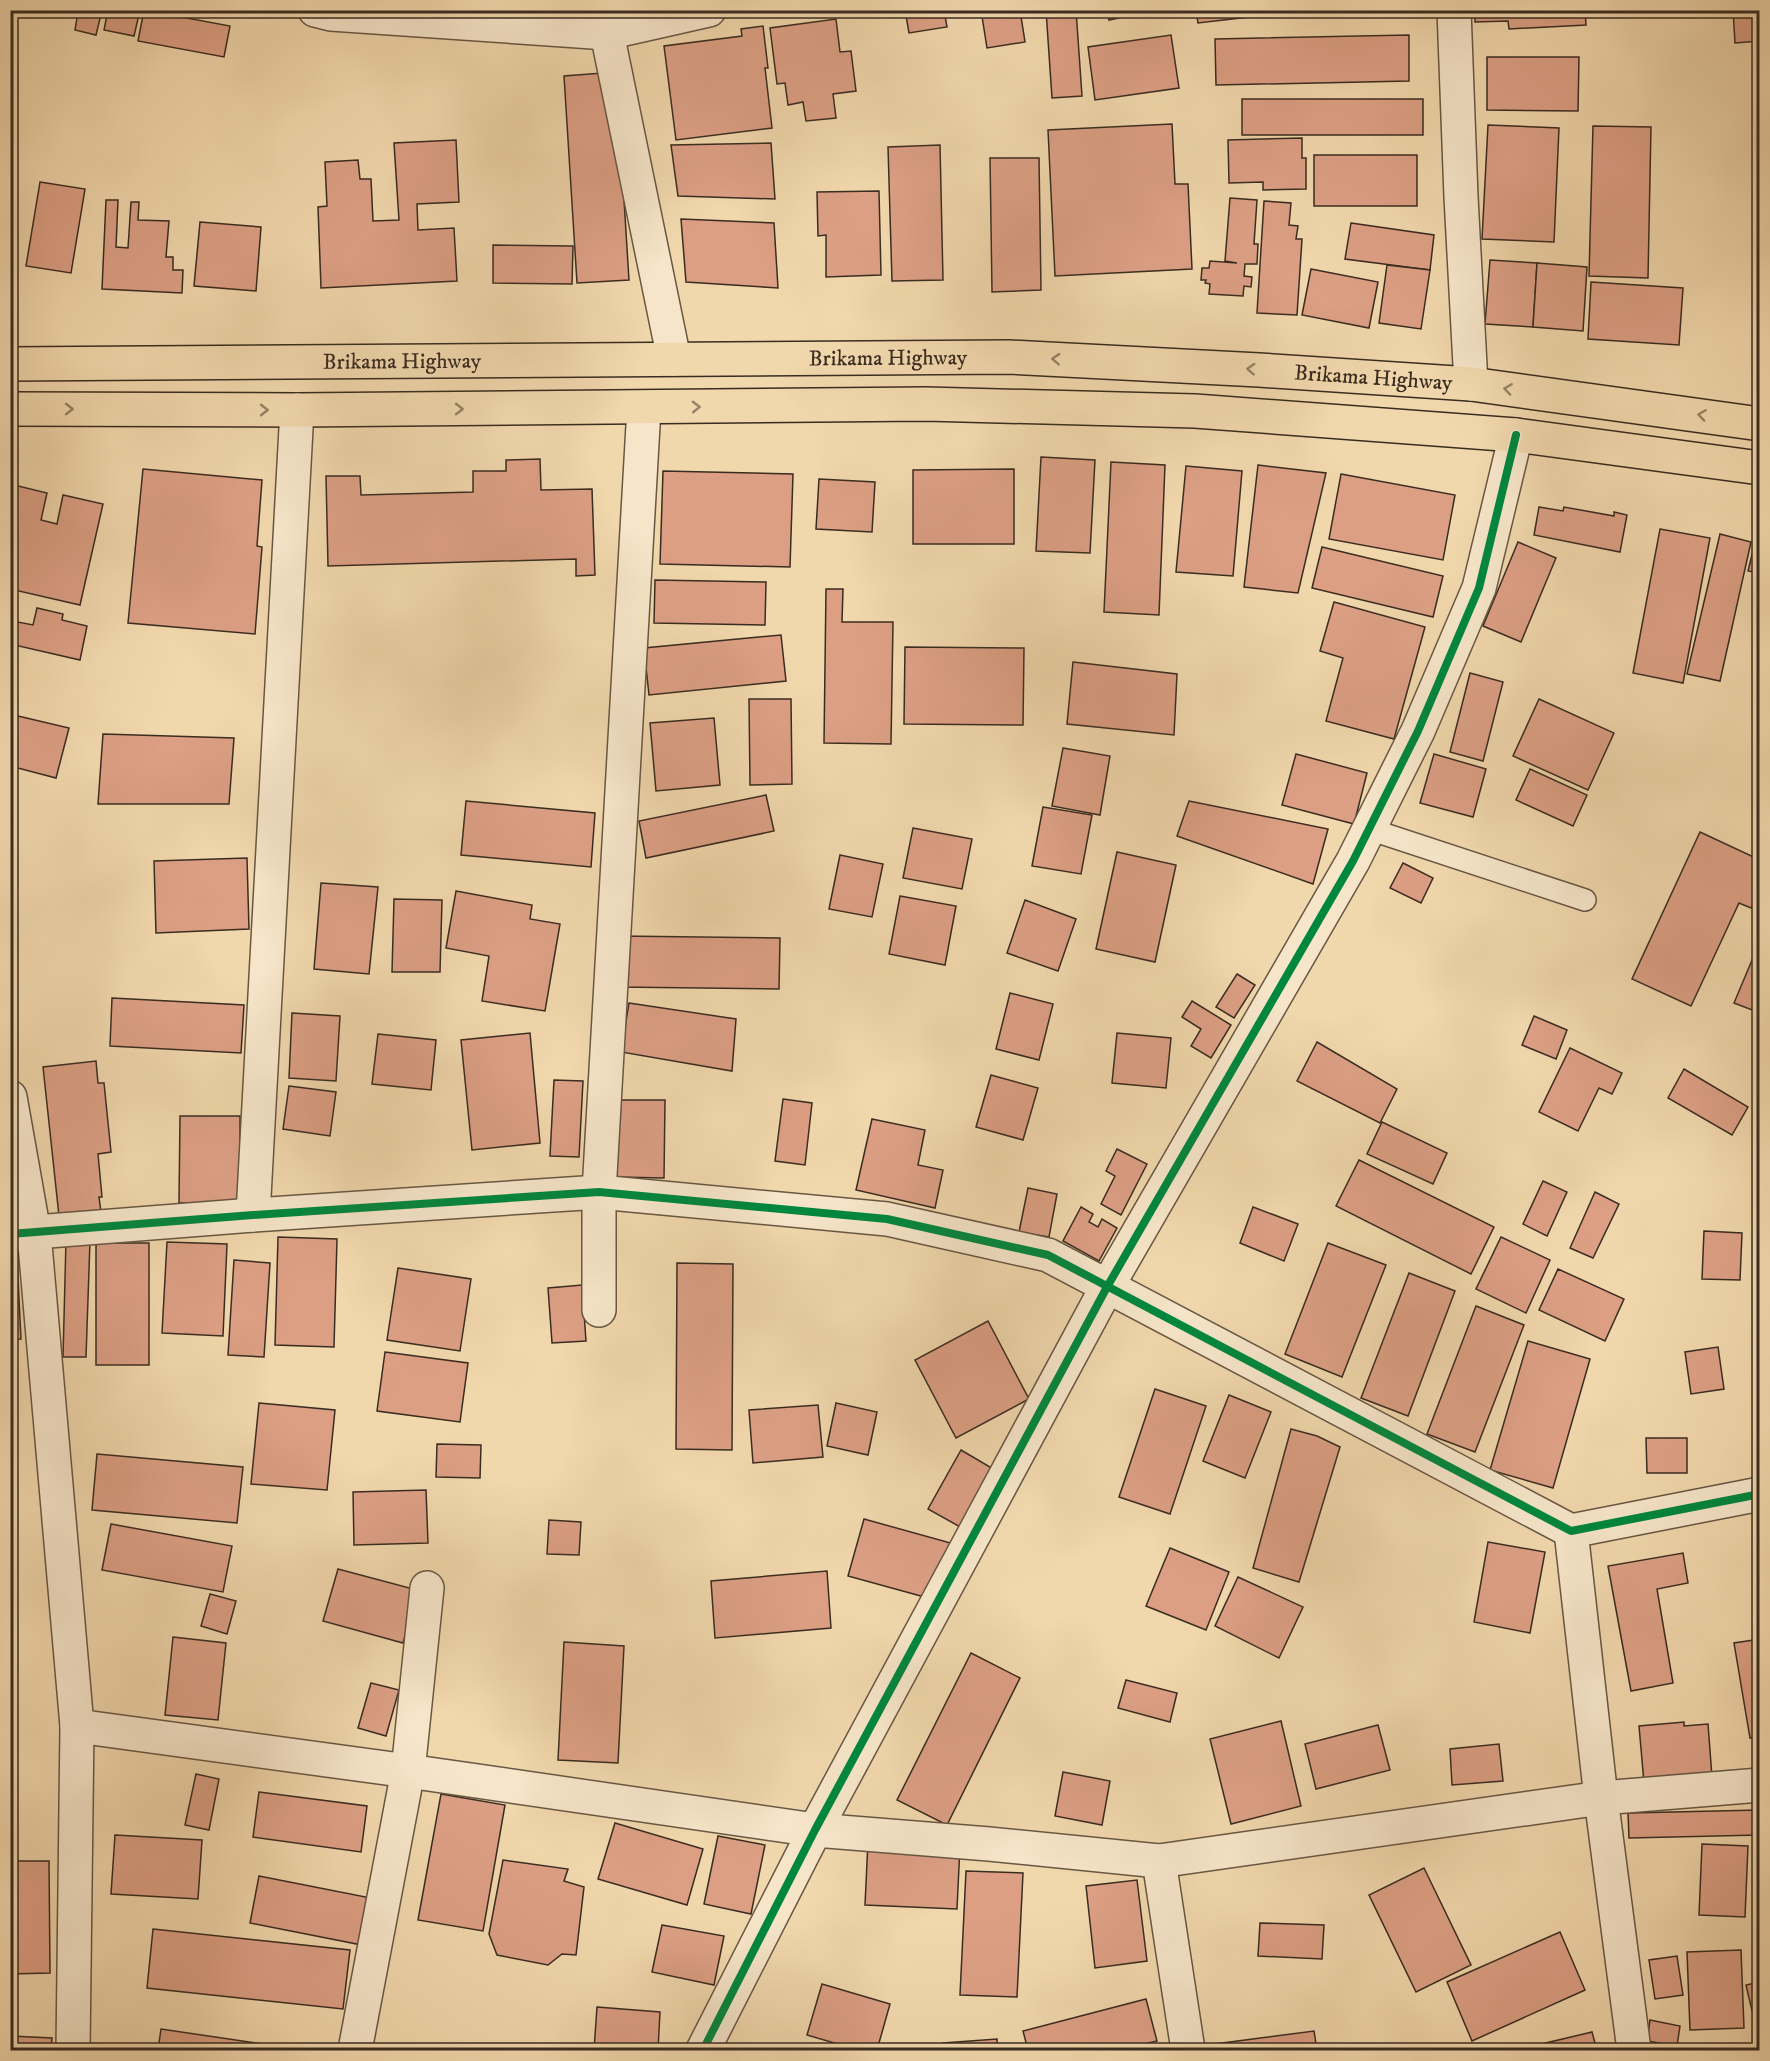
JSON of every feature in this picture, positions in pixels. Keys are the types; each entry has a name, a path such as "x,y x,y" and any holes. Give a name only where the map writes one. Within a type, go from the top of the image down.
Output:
{"highway":[{"name":"Brikama Highway","path":"10,364 1009,357 1470,384 1760,424"},
{"name":"Brikama Highway","path":"10,408 297,410 927,404 1195,411 1516,435 1760,468"}],"street":[{"path":"315,10 331,14 607,22 709,10"},
{"path":"1454,10 1470,384"},
{"path":"607,22 674,359"},
{"path":"599,1310 599,1191 644,408"},
{"path":"253,1215 297,410"},
{"path":"704,2050 815,1830 1107,1287 1353,861 1418,731 1479,588 1516,435"},
{"path":"10,1096 22,1234 77,1726 73,2050"},
{"path":"22,1234 599,1191 887,1219 1048,1256 1571,1531 1760,1494"},
{"path":"1571,1531 1601,1798 1634,2050"},
{"path":"355,2050 408,1771 427,1588"},
{"path":"77,1726 815,1830 1159,1861 1601,1798 1760,1785"},
{"path":"1159,1861 1188,2050"}],"lane":[{"path":"1369,829 1585,900"}],"building":[{"path":"51,10 102,10 96,35 75,30 77,18"},
{"path":"108,10 140,10 134,36 104,30"},
{"path":"144,10 230,26 224,57 138,41"},
{"path":"905,10 944,10 947,27 909,33"},
{"path":"981,10 1020,10 1025,42 987,48"},
{"path":"1046,10 1076,10 1082,96 1052,98"},
{"path":"1107,10 1152,10 1152,11 1109,20"},
{"path":"1196,10 1258,10 1258,16 1198,23"},
{"path":"1343,10 1402,10 1343,14"},
{"path":"1475,10 1585,10 1586,25 1509,29 1508,21 1475,22"},
{"path":"1733,10 1760,10 1760,41 1735,43"},
{"path":"836,19 840,52 851,51 856,91 833,94 836,118 806,121 803,102 788,105 785,83 777,84 770,28"},
{"path":"10,24 15,25 10,48"},
{"path":"763,26 772,128 676,140 664,46 742,36 741,29"},
{"path":"1171,35 1179,88 1095,100 1088,47"},
{"path":"1409,35 1409,81 1216,85 1215,39"},
{"path":"1487,57 1579,57 1578,111 1487,110"},
{"path":"616,72 629,280 577,283 564,76"},
{"path":"1242,99 1423,99 1423,135 1242,135"},
{"path":"1172,124 1175,184 1188,184 1192,269 1055,276 1048,130"},
{"path":"1488,125 1559,128 1554,242 1482,239"},
{"path":"1593,126 1651,127 1648,278 1589,276"},
{"path":"1302,138 1302,158 1306,158 1306,189 1263,190 1263,182 1229,183 1228,140"},
{"path":"456,140 459,202 417,204 418,230 454,228 457,281 321,288 318,207 327,206 325,162 358,160 360,179 371,179 373,221 399,220 394,143"},
{"path":"771,143 775,199 678,196 671,145"},
{"path":"940,145 943,280 892,281 888,147"},
{"path":"1314,155 1417,155 1417,206 1314,206"},
{"path":"990,158 1039,158 1041,290 992,292"},
{"path":"40,182 85,189 71,273 26,266"},
{"path":"879,191 881,275 826,277 826,235 818,236 817,192"},
{"path":"1230,198 1257,200 1254,244 1258,244 1257,264 1245,264 1244,276 1252,277 1251,287 1244,286 1243,296 1209,294 1210,284 1205,283 1206,280 1201,280 1202,268 1209,268 1210,261 1237,263 1225,261"},
{"path":"106,200 118,200 116,247 128,248 131,202 139,202 138,220 169,221 166,257 173,257 173,270 183,270 182,293 102,289"},
{"path":"1264,201 1291,203 1289,225 1298,226 1296,239 1302,239 1297,315 1257,313"},
{"path":"681,219 774,223 778,288 686,282"},
{"path":"200,222 261,227 256,291 194,286"},
{"path":"1351,223 1434,235 1430,270 1345,259"},
{"path":"493,245 573,246 572,284 493,283"},
{"path":"1490,260 1537,263 1533,327 1485,324"},
{"path":"1537,263 1587,267 1583,331 1533,327"},
{"path":"1387,265 1430,270 1421,329 1379,323"},
{"path":"1311,269 1378,282 1369,328 1302,315"},
{"path":"1591,282 1683,288 1679,345 1588,339"},
{"path":"1041,457 1095,460 1090,553 1036,551"},
{"path":"540,459 541,490 592,489 595,575 576,576 576,559 328,566 326,476 360,476 361,495 473,492 473,471 506,471 506,460"},
{"path":"1111,462 1165,465 1159,615 1104,612"},
{"path":"1258,465 1326,473 1298,593 1244,587"},
{"path":"1186,466 1242,471 1233,576 1176,572"},
{"path":"143,469 262,480 257,546 262,547 255,634 128,623"},
{"path":"1014,469 1014,544 913,544 913,470"},
{"path":"663,471 793,474 790,567 660,564"},
{"path":"1341,474 1455,495 1443,560 1329,539"},
{"path":"819,479 875,482 872,532 816,529"},
{"path":"10,484 47,493 41,520 57,524 63,495 103,504 80,605 10,589"},
{"path":"1539,507 1563,511 1564,507 1614,516 1614,512 1627,515 1620,552 1534,535"},
{"path":"1760,526 1760,573 1748,571"},
{"path":"1660,529 1710,538 1683,683 1633,673"},
{"path":"1720,534 1751,542 1720,681 1687,674"},
{"path":"1518,542 1556,558 1521,642 1483,626"},
{"path":"1322,547 1443,576 1433,617 1312,588"},
{"path":"655,580 766,582 765,625 654,623"},
{"path":"826,589 843,589 842,622 893,622 891,744 824,743"},
{"path":"1334,602 1425,627 1394,739 1326,721 1343,658 1320,651"},
{"path":"10,606 15,607 12,621 33,625 37,608 63,614 62,620 87,626 80,660 10,644"},
{"path":"781,635 786,681 649,695 644,648"},
{"path":"905,647 1024,648 1023,725 904,724"},
{"path":"1073,662 1177,674 1174,735 1067,724"},
{"path":"1470,673 1503,682 1483,761 1450,752"},
{"path":"749,699 791,699 792,784 750,785"},
{"path":"1539,699 1614,733 1588,790 1513,756"},
{"path":"18,716 69,728 56,778 10,766 10,747"},
{"path":"714,718 720,785 656,791 650,723"},
{"path":"103,734 234,738 229,804 98,804"},
{"path":"1063,748 1110,756 1100,815 1052,806"},
{"path":"1296,754 1367,773 1354,824 1282,805"},
{"path":"1434,754 1486,769 1473,817 1420,803"},
{"path":"1530,769 1587,795 1573,826 1516,800"},
{"path":"766,795 774,831 646,858 639,821"},
{"path":"466,801 595,813 591,867 461,855"},
{"path":"1189,801 1328,829 1313,884 1177,836"},
{"path":"1043,807 1092,815 1081,874 1032,866"},
{"path":"913,828 972,839 962,889 903,878"},
{"path":"1700,832 1760,860 1760,890 1751,908 1739,903 1691,1006 1632,979"},
{"path":"1117,852 1176,865 1155,962 1096,949"},
{"path":"840,855 883,864 872,917 829,909"},
{"path":"247,858 249,929 156,933 154,861"},
{"path":"1403,863 1433,878 1421,903 1390,888"},
{"path":"321,883 378,887 369,974 314,969"},
{"path":"456,891 532,905 530,919 560,924 545,1011 482,1001 489,956 446,948"},
{"path":"900,896 956,906 945,965 889,954"},
{"path":"394,899 442,900 440,972 392,972"},
{"path":"1025,900 1076,919 1058,971 1007,953"},
{"path":"618,936 780,938 779,989 617,987"},
{"path":"1760,941 1760,1013 1734,1003"},
{"path":"1237,974 1255,985 1234,1018 1216,1007"},
{"path":"1010,993 1053,1004 1039,1060 996,1049"},
{"path":"112,998 244,1005 241,1053 110,1046"},
{"path":"1192,1001 1231,1025 1211,1058 1191,1046 1201,1029 1182,1017"},
{"path":"629,1003 736,1019 732,1071 621,1052"},
{"path":"292,1013 340,1016 336,1081 289,1078"},
{"path":"1534,1016 1567,1030 1556,1059 1522,1045"},
{"path":"530,1033 540,1143 472,1150 461,1040"},
{"path":"1117,1033 1171,1038 1166,1088 1112,1083"},
{"path":"378,1034 436,1040 431,1090 372,1084"},
{"path":"1317,1042 1397,1089 1380,1123 1297,1081"},
{"path":"1570,1048 1622,1073 1612,1094 1599,1088 1578,1131 1539,1112"},
{"path":"96,1061 98,1083 104,1083 111,1152 98,1154 101,1212 59,1216 43,1067"},
{"path":"1684,1069 1748,1107 1732,1135 1668,1098"},
{"path":"991,1075 1038,1088 1023,1140 976,1127"},
{"path":"554,1080 583,1081 579,1157 550,1156"},
{"path":"289,1086 336,1092 330,1136 283,1129"},
{"path":"783,1099 812,1103 805,1165 775,1161"},
{"path":"617,1100 665,1100 664,1178 617,1177"},
{"path":"180,1116 240,1116 240,1203 179,1203"},
{"path":"872,1119 925,1130 918,1165 943,1170 935,1208 856,1190"},
{"path":"1382,1122 1447,1153 1433,1184 1367,1154"},
{"path":"1117,1149 1147,1164 1121,1215 1101,1204 1115,1176 1106,1171"},
{"path":"1359,1160 1494,1227 1471,1274 1336,1206"},
{"path":"1543,1181 1567,1192 1547,1236 1523,1224"},
{"path":"1028,1188 1057,1194 1049,1237 1019,1232"},
{"path":"1595,1192 1619,1204 1593,1258 1570,1248"},
{"path":"1081,1207 1093,1214 1089,1222 1098,1227 1102,1219 1117,1228 1099,1261 1063,1241"},
{"path":"1253,1207 1298,1224 1284,1261 1240,1243"},
{"path":"1704,1231 1742,1233 1740,1280 1702,1279"},
{"path":"278,1237 337,1239 334,1347 275,1345"},
{"path":"1501,1237 1550,1260 1526,1313 1476,1289"},
{"path":"66,1240 90,1241 86,1357 63,1357"},
{"path":"167,1242 227,1244 223,1336 162,1333"},
{"path":"96,1243 149,1243 149,1365 96,1365"},
{"path":"1328,1243 1386,1265 1342,1377 1285,1354"},
{"path":"10,1257 17,1257 21,1339 10,1340"},
{"path":"234,1260 270,1263 264,1357 228,1355"},
{"path":"677,1263 733,1264 732,1450 676,1449"},
{"path":"398,1268 471,1279 460,1351 387,1340"},
{"path":"1558,1269 1624,1299 1605,1341 1539,1310"},
{"path":"1409,1273 1455,1291 1408,1416 1361,1398"},
{"path":"582,1285 586,1341 552,1343 548,1288"},
{"path":"1476,1306 1524,1325 1475,1452 1427,1434"},
{"path":"988,1321 1029,1399 956,1438 915,1360"},
{"path":"1528,1341 1590,1359 1553,1488 1490,1470"},
{"path":"1718,1347 1724,1389 1691,1394 1685,1352"},
{"path":"385,1352 468,1363 460,1422 377,1411"},
{"path":"1155,1389 1206,1406 1170,1514 1119,1497"},
{"path":"1229,1395 1271,1412 1245,1478 1203,1461"},
{"path":"259,1403 335,1410 327,1490 251,1484"},
{"path":"836,1403 877,1412 868,1455 827,1446"},
{"path":"818,1405 823,1457 753,1463 749,1410"},
{"path":"1291,1429 1317,1436 1340,1447 1299,1582 1253,1568"},
{"path":"1646,1438 1687,1438 1687,1473 1647,1473"},
{"path":"437,1444 481,1445 480,1478 436,1477"},
{"path":"961,1450 1012,1480 980,1538 928,1509"},
{"path":"97,1454 243,1467 237,1523 92,1510"},
{"path":"426,1490 428,1543 354,1545 353,1492"},
{"path":"864,1519 965,1547 950,1604 848,1576"},
{"path":"549,1520 581,1522 579,1555 547,1554"},
{"path":"111,1524 232,1546 223,1592 102,1570"},
{"path":"1488,1542 1545,1552 1530,1633 1474,1622"},
{"path":"1170,1548 1229,1572 1206,1630 1146,1606"},
{"path":"1683,1553 1688,1583 1657,1589 1673,1683 1631,1691 1608,1566"},
{"path":"338,1569 417,1590 403,1643 323,1621"},
{"path":"827,1571 831,1628 715,1638 711,1581"},
{"path":"1238,1577 1303,1607 1279,1658 1215,1626"},
{"path":"210,1594 236,1601 227,1634 201,1626"},
{"path":"173,1637 226,1643 218,1720 165,1715"},
{"path":"1760,1639 1760,1736 1750,1738 1734,1643"},
{"path":"564,1642 624,1646 618,1763 558,1760"},
{"path":"971,1653 1020,1678 947,1825 897,1800"},
{"path":"1126,1680 1177,1693 1170,1722 1118,1708"},
{"path":"371,1683 399,1690 386,1736 358,1728"},
{"path":"1281,1721 1301,1806 1231,1824 1210,1739"},
{"path":"1684,1722 1684,1726 1708,1724 1712,1777 1644,1783 1639,1726"},
{"path":"1378,1725 1390,1770 1316,1789 1305,1744"},
{"path":"1499,1744 1503,1781 1452,1785 1450,1749"},
{"path":"1063,1772 1110,1781 1102,1825 1055,1816"},
{"path":"196,1774 219,1779 209,1830 185,1825"},
{"path":"259,1792 367,1806 361,1852 253,1837"},
{"path":"441,1794 505,1805 483,1931 418,1920"},
{"path":"1760,1810 1760,1835 1629,1838 1628,1813"},
{"path":"615,1823 703,1849 687,1905 598,1879"},
{"path":"115,1835 202,1840 198,1899 111,1894"},
{"path":"718,1836 765,1845 751,1914 704,1904"},
{"path":"868,1841 960,1846 957,1909 865,1905"},
{"path":"1702,1844 1748,1846 1745,1917 1699,1915"},
{"path":"503,1860 568,1869 564,1881 584,1887 576,1955 562,1954 548,1965 497,1955 489,1934"},
{"path":"10,1861 49,1861 50,1973 10,1974"},
{"path":"1424,1868 1471,1965 1416,1992 1369,1895"},
{"path":"966,1871 1023,1873 1017,1997 960,1995"},
{"path":"259,1876 376,1899 367,1946 250,1923"},
{"path":"1137,1880 1147,1961 1095,1968 1086,1886"},
{"path":"1260,1923 1324,1925 1322,1959 1258,1956"},
{"path":"662,1925 724,1936 714,1985 652,1972"},
{"path":"153,1929 350,1950 343,2009 147,1988"},
{"path":"1560,1932 1585,1990 1472,2041 1447,1982"},
{"path":"1741,1950 1744,2028 1690,2030 1687,1952"},
{"path":"1677,1956 1683,1995 1655,1999 1649,1960"},
{"path":"1760,1982 1760,2045 1746,1985"},
{"path":"822,1984 890,2004 877,2050 858,2050 807,2035"},
{"path":"1146,1999 1157,2041 1119,2050 1028,2050 1023,2031"},
{"path":"597,2007 660,2012 658,2050 594,2050"},
{"path":"1650,2020 1680,2026 1677,2046 1647,2041"},
{"path":"161,2029 303,2050 158,2050"},
{"path":"1314,2031 1317,2050 1216,2050 1215,2044"},
{"path":"1592,2032 1597,2050 1516,2050"},
{"path":"10,2036 52,2038 51,2050 10,2050"},
{"path":"997,2039 997,2050 944,2050 943,2043"}],"cycle path":[{"path":"703,2050 815,1830 1107,1287 1353,861 1418,731 1479,588 1516,435"},
{"path":"10,1234 599,1192 887,1219 1048,1255 1571,1531 1760,1494"}]}
